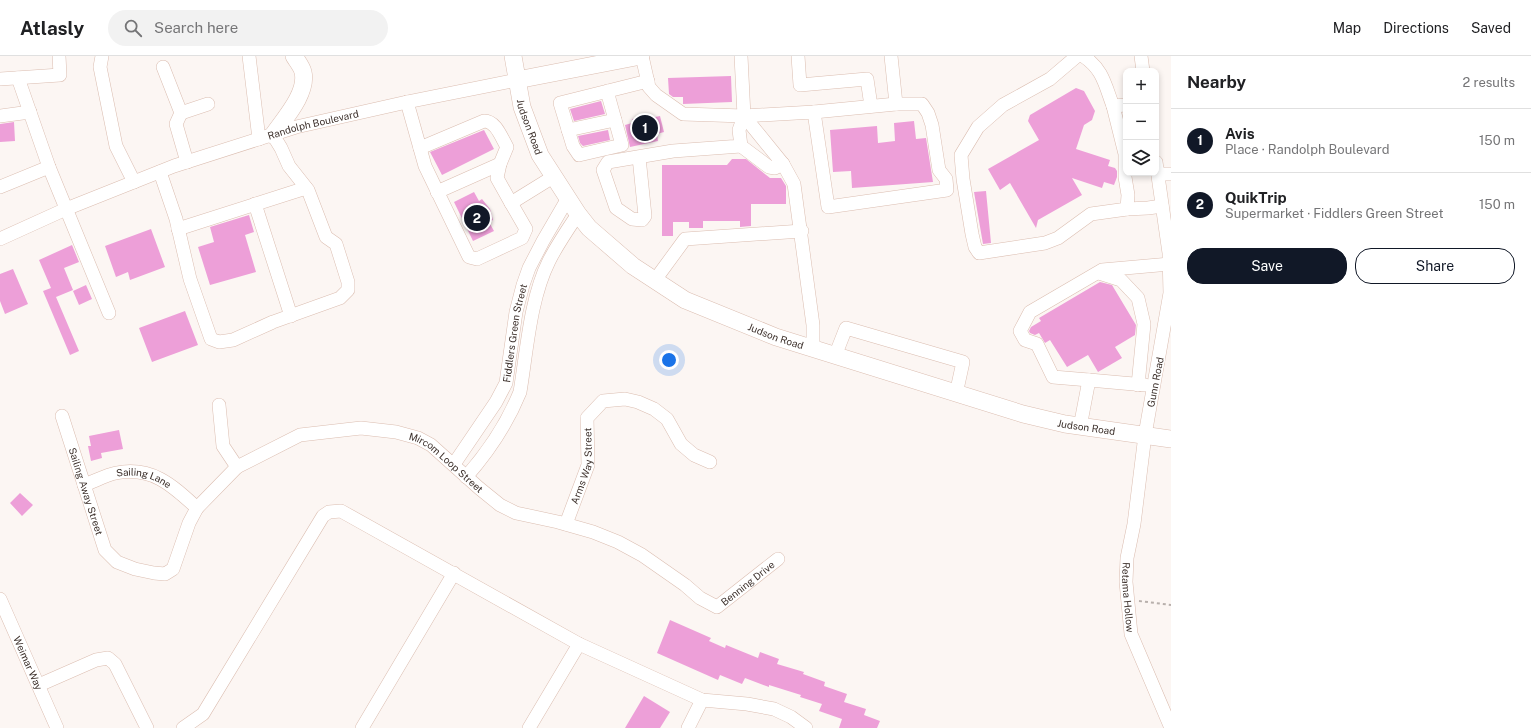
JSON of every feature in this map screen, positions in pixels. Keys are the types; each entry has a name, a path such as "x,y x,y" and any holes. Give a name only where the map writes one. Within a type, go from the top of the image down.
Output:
{"main road":[{"path":"266,137 297,100 304,85 303,72 294,56"},
{"name":"Judson Road","path":"513,56 522,107 540,155 578,214 589,228 633,266 685,300 776,337 1023,414 1080,427 1171,439"},
{"name":"Randolph Boulevard","path":"517,80 641,56"}],"street":[{"path":"0,79 60,75 59,56"},
{"path":"102,56 100,67 116,146 134,182"},
{"path":"160,172 178,229 190,279 211,339 219,342 233,340 340,298 348,290 348,282 336,244 326,237 306,188 289,166 281,148 266,137 249,56"},
{"path":"641,56 649,87 656,95 683,114 744,116 814,112 896,104 922,104 928,113 932,125 939,170 946,179 947,190 828,207 814,112"},
{"path":"740,146 739,130 744,116 741,56"},
{"path":"798,56 800,85 867,79 871,106"},
{"path":"891,56 896,104"},
{"path":"1077,56 1050,79 1004,105 978,127 961,155 967,207 975,247 979,253 1045,243 1058,238 1091,214 1127,209 1165,207"},
{"path":"1083,56 1095,65 1101,74 1113,106 1125,154 1125,178 1128,195 1127,209"},
{"path":"1141,56 1143,68"},
{"path":"163,67 180,114 176,124 187,162"},
{"path":"18,78 49,167 109,313"},
{"name":"Randolph Boulevard","path":"0,240 66,209 160,172 296,127 407,102 517,80"},
{"path":"607,91 622,145 579,155 573,146 560,103 607,91 648,81"},
{"path":"407,102 425,166 469,257 477,259 522,238 526,229 497,178 500,164 507,147 494,124 489,121 484,121 420,148"},
{"path":"180,114 208,104"},
{"path":"1113,106 1123,104"},
{"path":"0,116 30,112"},
{"path":"744,116 783,164 794,184 802,231 813,325 813,349"},
{"path":"568,130 615,120"},
{"path":"639,157 645,216 642,220 632,219 616,208 603,170 608,162 673,150 740,146 769,167 775,168 783,164"},
{"path":"437,192 500,164"},
{"path":"0,187 49,167"},
{"path":"1159,169 1171,174"},
{"name":"Gunn Road","path":"1145,435 1169,308 1170,293 1170,264 1165,207 1159,176"},
{"path":"511,203 553,177"},
{"path":"178,229 306,188"},
{"name":"Fiddlers Green Street","path":"454,464 496,402 506,383 516,312 523,285 530,268 568,198"},
{"path":"255,204 291,316"},
{"name":"Fiddlers Green Street","path":"466,477 482,459 505,424 515,405 520,392 534,307 541,279 549,260 578,214"},
{"path":"655,280 685,239 802,231"},
{"path":"1155,386 1053,377 1037,344 1025,340 1020,331 1030,312 1102,270 1170,264"},
{"path":"1097,273 1122,280 1138,298 1144,324 1138,385"},
{"path":"835,356 846,328 963,362 956,394"},
{"path":"1080,427 1089,380"},
{"name":"Arms Way Street","path":"566,524 588,465 587,418 602,401 625,399 638,402 654,409 667,419 681,444 694,455 710,462"},
{"path":"219,404 223,446 236,467"},
{"name":"Sailing Away Street","path":"62,416 105,550 117,562 135,569 165,574 173,569 185,533"},
{"name":"Mircom Loop Street","path":"185,533 197,508 236,467 300,435 361,428 396,432 418,438 431,445 500,505 516,513 566,524 593,532 618,542 642,555 685,585 700,598 717,607"},
{"name":"Retama Hollow","path":"1145,435 1134,524 1127,558 1126,582 1131,634 1170,728"},
{"name":"Sailing Lane","path":"84,485 115,473 135,470 149,474 164,481 176,489 197,508"},
{"path":"183,728 203,714 323,516 330,512 341,510 579,644 702,700 747,704 774,709 791,717 806,728"},
{"name":"Benning Drive","path":"717,607 778,559"},
{"path":"362,728 454,573"},
{"name":"Weimar Way","path":"0,599 57,728"},
{"path":"529,728 579,644"},
{"path":"38,685 96,660 108,658 115,664 147,728"},
{"path":"688,728 702,700"}],"path":[{"path":"1128,599 1171,605"}],"building":[{"path":"731,76 732,102 683,104 683,97 673,97 669,94 668,78"},
{"path":"1076,88 1084,91 1095,111 1092,120 1084,125 1076,149 1110,160 1108,166 1115,168 1117,171 1117,177 1114,185 1104,182 1102,188 1072,178 1082,195 1038,220 1036,228 1010,183 1000,190 988,169 1039,140 1028,121 1030,115"},
{"path":"601,101 605,114 574,121 570,109"},
{"path":"660,116 664,132 657,134 658,141 630,147 625,125 632,123 632,119 645,117 645,119"},
{"path":"914,121 916,139 926,138 933,182 852,188 851,171 833,172 830,130 877,126 878,143 895,141 894,123"},
{"path":"14,122 15,141 0,142 0,124"},
{"path":"484,130 494,149 442,175 430,152"},
{"path":"608,130 610,140 583,146 580,143 578,136"},
{"path":"732,159 746,159 770,178 781,178 786,186 786,204 751,204 751,226 740,227 740,221 703,221 703,228 689,228 689,222 673,222 673,236 662,236 662,165 727,165"},
{"path":"986,191 991,243 983,244 974,192"},
{"path":"474,192 479,201 482,199 490,209 493,220 489,222 494,231 473,241 454,202"},
{"path":"249,215 254,232 245,235 256,272 210,285 198,247 214,242 210,227"},
{"path":"151,229 165,267 130,280 128,272 116,277 105,246"},
{"path":"72,245 79,262 64,268 73,290 56,297 79,351 70,355 43,291 51,288 39,260"},
{"path":"13,269 28,304 5,314 0,301 0,274"},
{"path":"1100,282 1112,285 1136,325 1135,335 1115,347 1122,358 1098,372 1088,355 1067,367 1050,340 1045,343 1039,333 1035,335 1029,331 1031,327 1041,321 1039,318"},
{"path":"86,285 92,299 79,305 73,291"},
{"path":"185,311 198,345 152,362 139,328"},
{"path":"119,430 123,449 101,453 102,458 91,461 88,446 91,446 89,436"},
{"path":"20,493 33,505 22,516 10,503"},
{"path":"670,620 711,638 709,641 725,648 726,645 758,658 760,652 779,659 777,664 804,672 803,674 825,682 824,686 847,694 844,702 866,709 864,715 880,721 877,728 839,728 842,719 819,711 822,704 800,697 801,695 769,685 769,687 745,678 742,684 720,675 718,680 657,653"},
{"path":"644,696 670,712 660,728 625,728"}],"place":[{"name":"Avis","path":"645,128"},
{"name":"QuikTrip","path":"477,218"}]}
